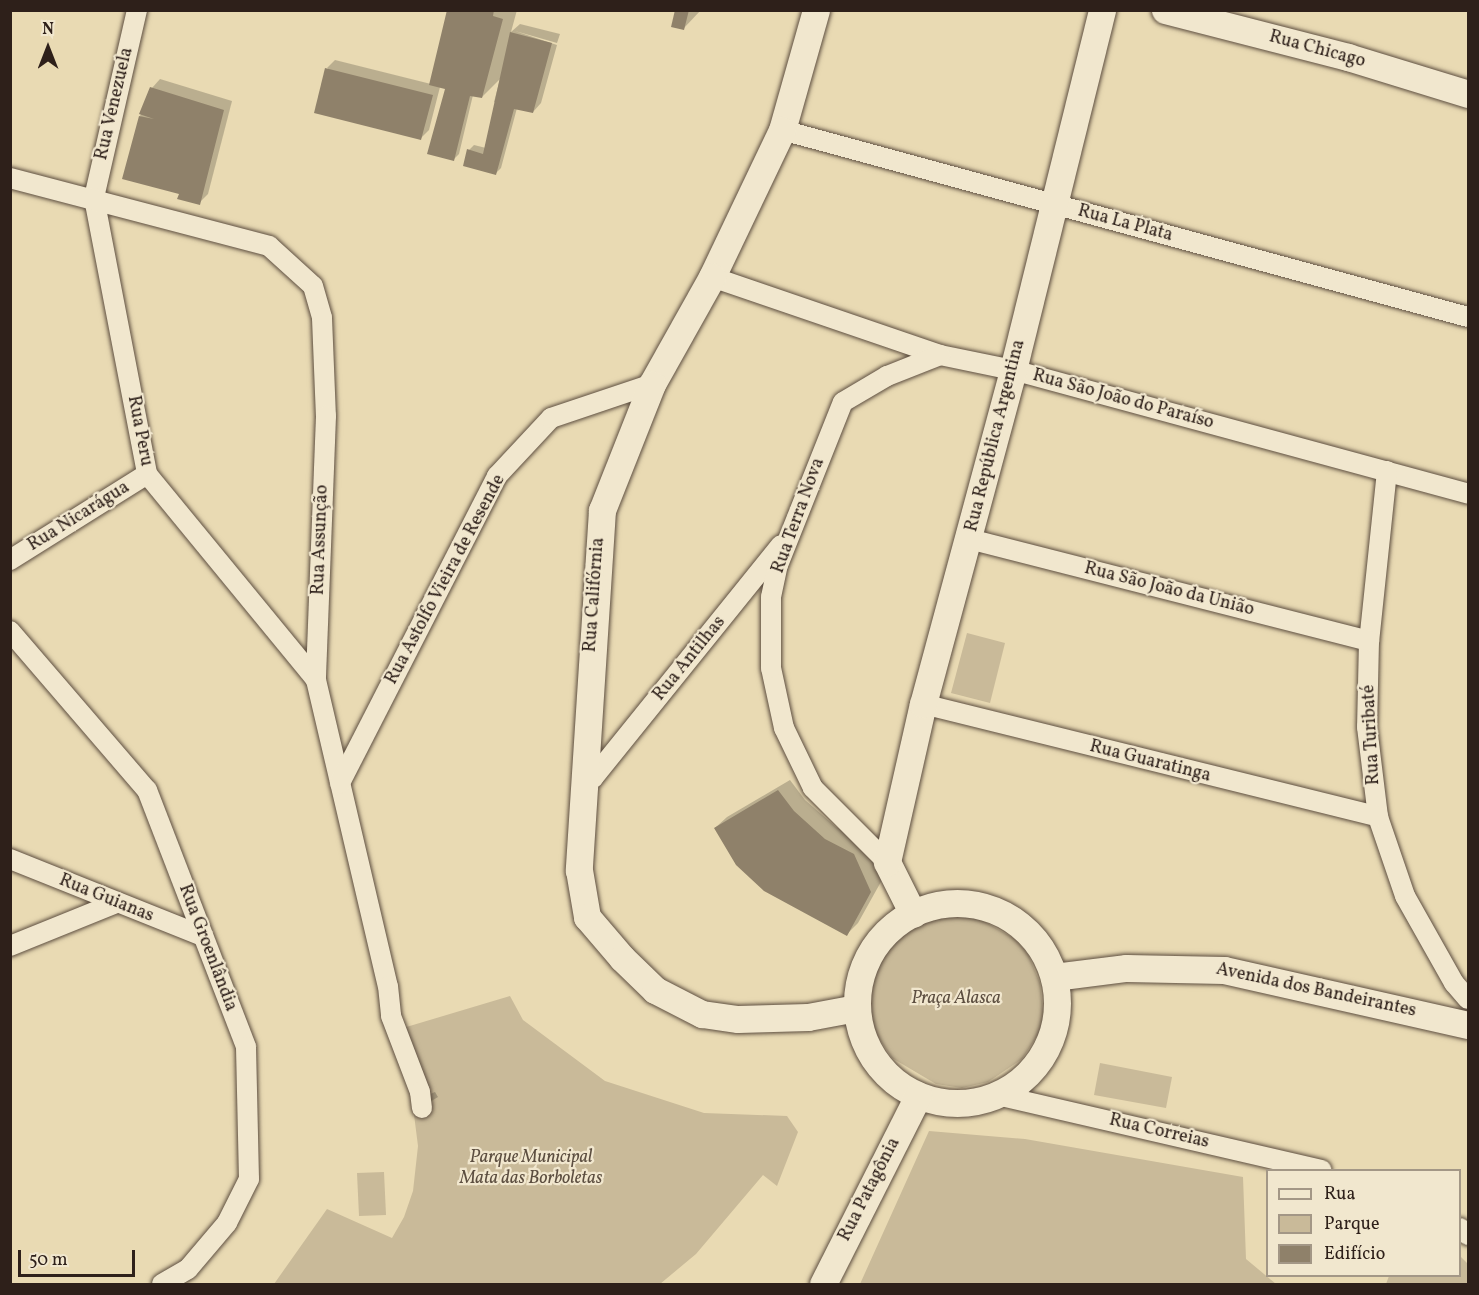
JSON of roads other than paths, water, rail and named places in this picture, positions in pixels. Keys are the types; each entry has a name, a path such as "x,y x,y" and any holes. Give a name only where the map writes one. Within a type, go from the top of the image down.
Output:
{"street":[{"name":"Rua Venezuela","path":"94,198 137,10"},
{"name":"Rua Califórnia","path":"816,10 782,130 712,277 652,384 602,510 595,568 586,781 579,870 587,917 655,990 702,1014 738,1019 808,1017 856,1008"},
{"name":"Rua República Argentina","path":"887,862 923,704 1013,370 1102,10"},
{"name":"Rua Chicago","path":"1165,10 1348,57 1468,94"},
{"name":"Rua La Plata","path":"782,130 1468,317"},
{"name":"Rua Assunção","path":"10,178 94,198 269,246 313,286 322,318 326,405 316,680 388,987 391,1016 420,1092 422,1108"},
{"name":"Rua Peru","path":"94,198 147,474 316,680"},
{"name":"Rua São João do Paraíso","path":"712,277 940,355 1013,370 1468,494"},
{"name":"Rua Terra Nova","path":"913,914 887,862 813,788 784,728 771,668 770,632 774,586 791,534 843,402 887,376 940,355"},
{"name":"Rua Astolfo Vieira de Resende","path":"340,783 497,476 550,418 652,384"},
{"name":"Rua Turibaté","path":"1387,471 1369,641 1367,727 1378,817 1405,896 1454,982 1468,999"},
{"name":"Rua Nicarágua","path":"10,560 147,474"},
{"name":"Rua Antilhas","path":"586,781 593,778 791,534"},
{"name":"Rua São João da União","path":"969,539 1369,641"},
{"name":"Rua Groenlândia","path":"10,630 147,790 246,1047 249,1179 227,1223 188,1269 162,1284"},
{"name":"Rua Guaratinga","path":"923,704 1378,817"},
{"name":"Rua Guianas","path":"10,859 114,904 203,936"},
{"path":"10,946 114,904"},
{"path":"970,904 998,912 1029,936 1042,951 1055,987 1050,1041 1037,1063 1019,1082 997,1095 962,1102 918,1096 894,1081 875,1061 862,1036 856,1008 857,989 870,953 882,937 913,914 941,905 970,904"},
{"name":"Avenida dos Bandeirantes","path":"1055,987 1126,968 1224,970 1460,1023"},
{"name":"Avenida dos Bandeirantes","path":"1055,987 1223,982 1260,988 1468,1042"},
{"name":"Rua Turibaté","path":"1454,982 1461,1002 1460,1023"},
{"name":"Rua Correias","path":"997,1095 1317,1169"},
{"name":"Rua Patagônia","path":"823,1284 918,1096"}],"park label":[{"name":"Praça Alasca","path":"956,999"},
{"name":"Parque Municipal Mata das Borboletas","path":"531,1169"}]}
